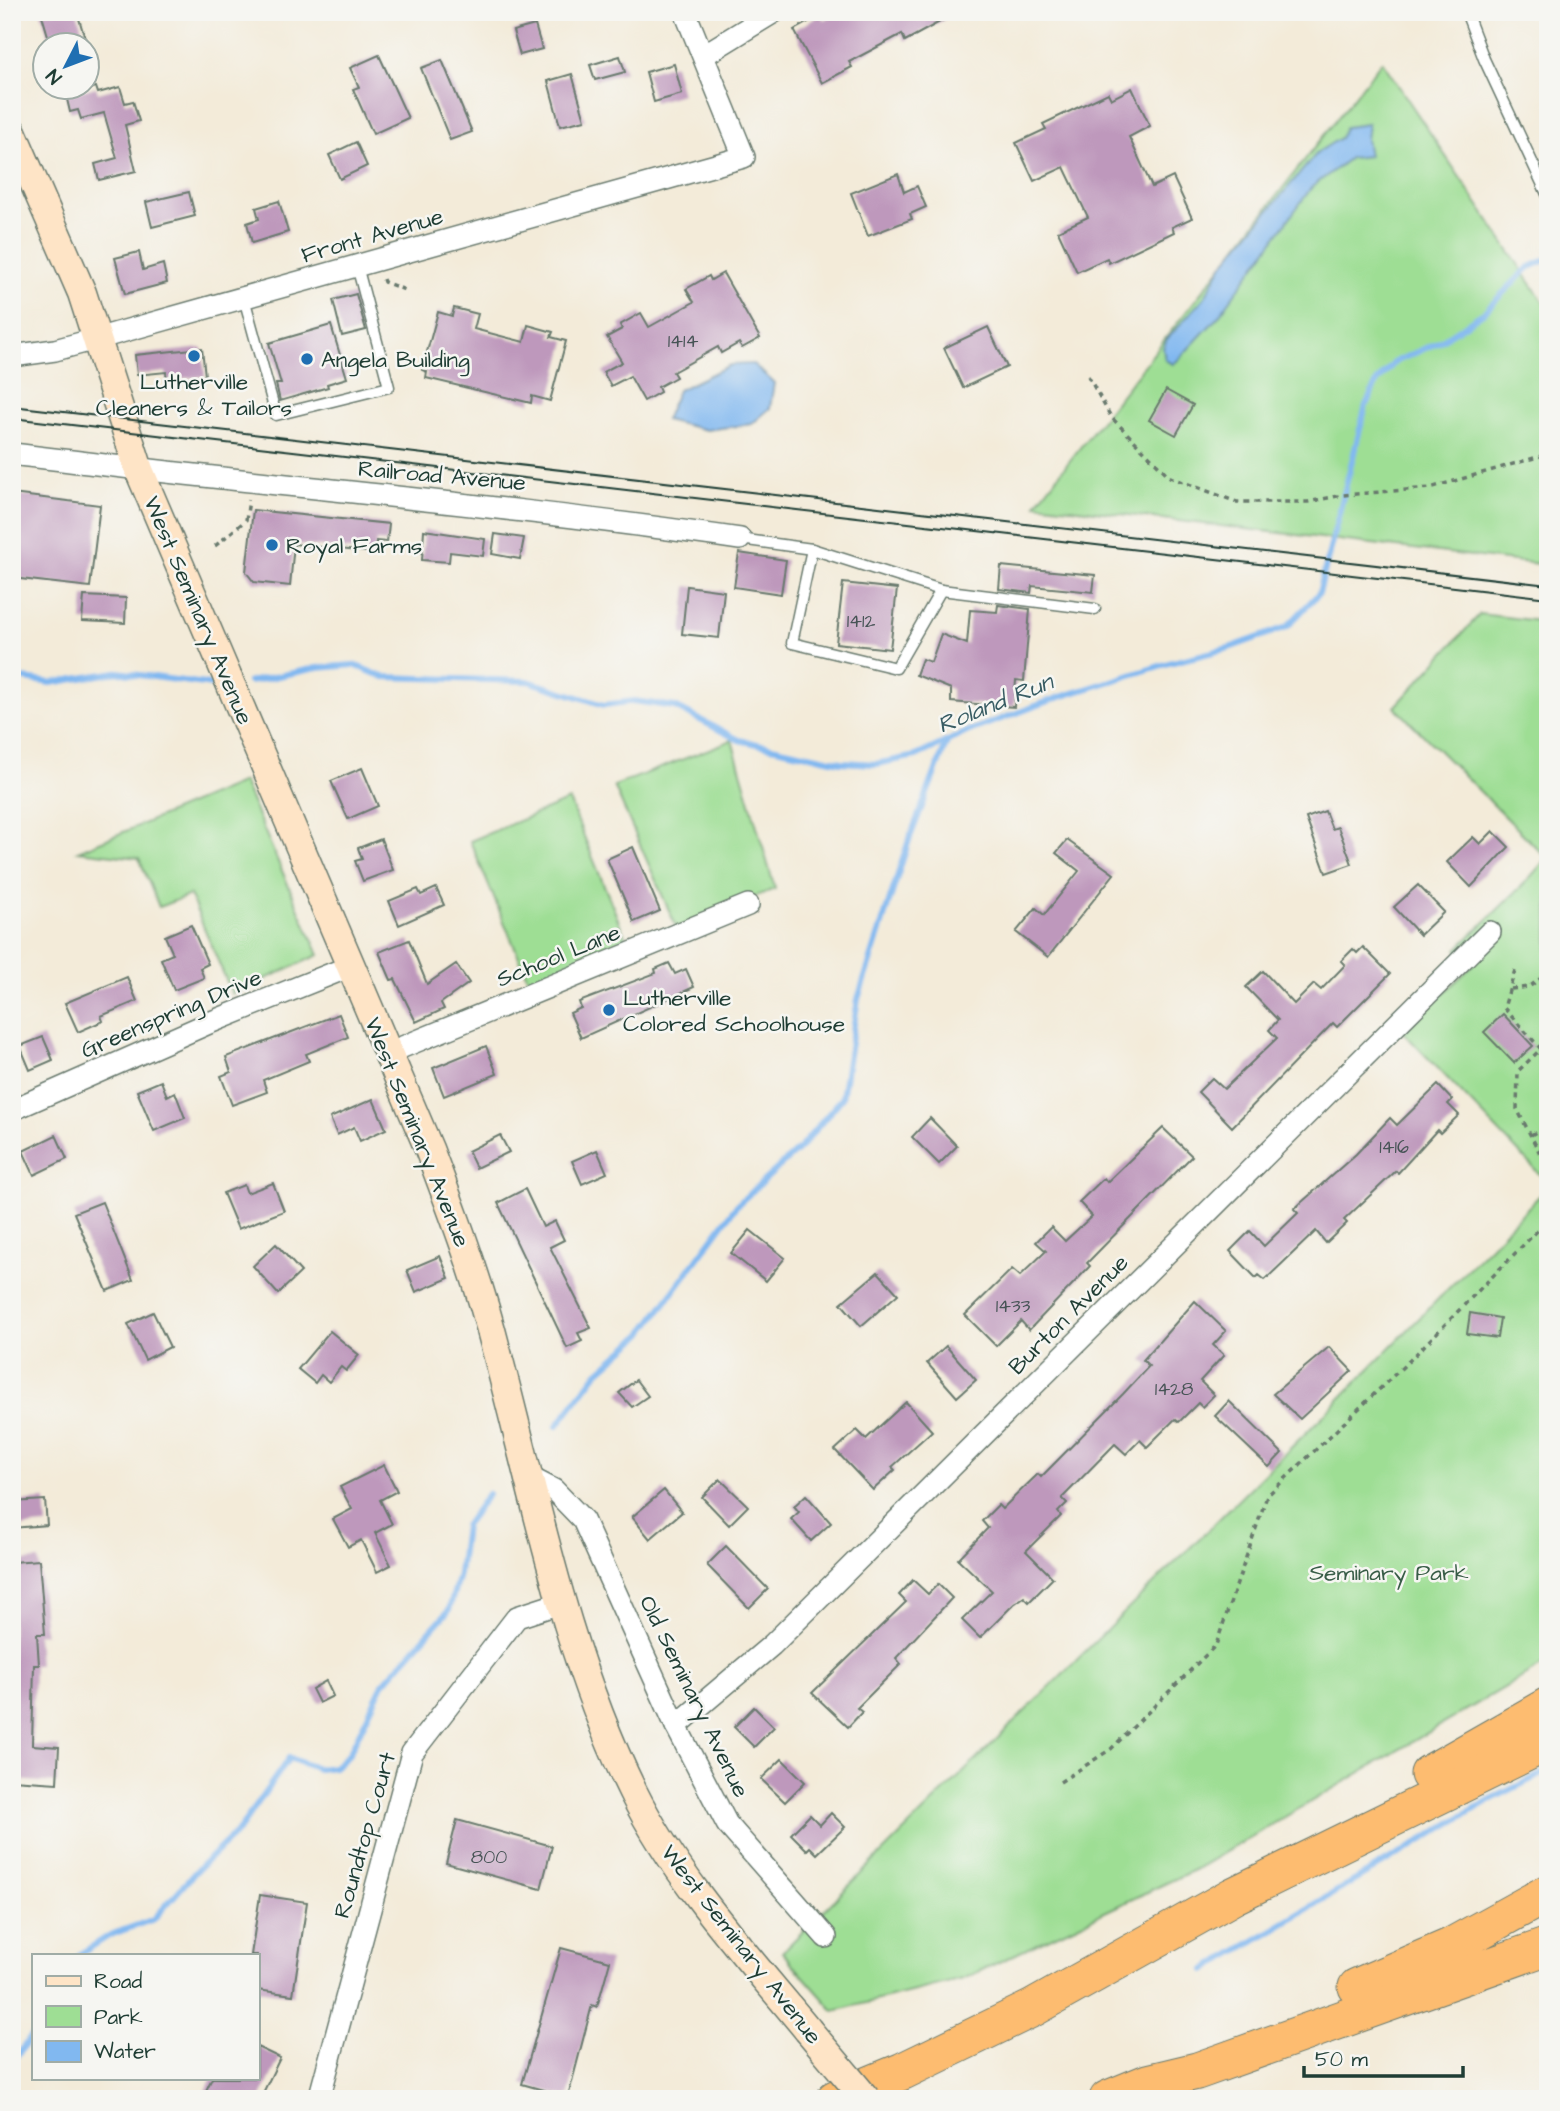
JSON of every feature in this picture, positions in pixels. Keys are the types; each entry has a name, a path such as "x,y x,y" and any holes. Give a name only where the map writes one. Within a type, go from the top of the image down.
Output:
{"highway":[{"path":"1233,1896 1256,1871 1548,1706"},
{"path":"835,2099 903,2071 1033,2008 1233,1896 1548,1742"},
{"path":"1147,2083 1191,2055 1450,1947 1548,1893"},
{"path":"1108,2099 1147,2083 1197,2071 1548,1946"}],"main road":[{"name":"West Seminary Avenue","path":"12,132 82,293 139,470 429,1149 466,1250 496,1347 560,1604 613,1749 660,1839 716,1918 866,2099"}],"street":[{"path":"685,12 704,55 774,12"},
{"name":"Front Avenue","path":"12,356 55,350 96,339 744,157 704,55"},
{"name":"Railroad Avenue","path":"12,454 252,484 557,513 740,539"},
{"name":"School Lane","path":"388,1053 748,905"},
{"name":"Burton Avenue","path":"676,1726 772,1645 1490,932"},
{"name":"Greenspring Drive","path":"12,1110 209,1023 351,966"},
{"name":"Old Seminary Avenue","path":"527,1476 554,1490 583,1520 676,1726 727,1824 826,1937"},
{"name":"Roundtop Court","path":"319,2099 412,1753 517,1617 560,1604"}],"lane":[{"path":"1466,12 1484,59 1548,196"},
{"path":"244,298 276,415 389,387 357,266"},
{"path":"740,539 812,549 941,590 1095,609"},
{"path":"812,549 792,643 895,668 941,590"}],"path":[{"path":"1088,376 1111,417 1171,477 1237,502 1308,502 1343,495 1430,488 1548,454"},
{"path":"215,545 246,520 249,504"},
{"path":"1515,970 1504,1008 1541,1049 1518,1071 1517,1110 1548,1169"},
{"path":"1511,989 1529,987 1548,972"},
{"path":"1531,1135 1548,1125"},
{"path":"1060,1782 1111,1749 1216,1645 1266,1496 1410,1360 1548,1220"},
{"path":"1129,1730 1135,1735"}],"green space":[{"path":"1382,61 1548,309 1548,565 1036,504"},
{"path":"1480,614 1548,622 1548,1183 1403,1032 1472,966 1457,949 1547,858 1395,707"},
{"path":"732,740 775,889 722,909 678,931 614,786"},
{"path":"243,782 319,955 232,994 190,895 159,907 139,858 78,851"},
{"path":"569,800 629,946 531,986 470,841"},
{"name":"Seminary Park","path":"1548,1187 1548,1662 1198,1868 963,1979 834,2011 782,1952 1338,1401"}],"water":[{"path":"1368,124 1366,139 1369,156 1350,158 1312,187 1218,317 1178,360 1173,364 1165,360 1163,348 1167,339 1204,298 1223,264 1318,152 1340,138 1346,127"},
{"path":"753,364 774,383 770,408 752,424 706,430 665,420 678,390 730,365"}],"building":[{"path":"41,12 77,12 83,32 47,32"},
{"path":"839,12 958,12 905,41 902,34 849,62 852,67 822,83 794,30 821,15 824,20"},
{"path":"535,25 542,49 520,55 513,31"},
{"path":"379,55 408,118 373,134 353,89 359,87 350,68"},
{"path":"620,56 625,72 595,80 590,65"},
{"path":"442,60 472,132 450,140 421,68"},
{"path":"674,64 682,94 654,102 646,72"},
{"path":"572,74 585,120 560,126 548,81"},
{"path":"120,87 125,103 133,101 139,121 125,125 136,171 99,180 95,164 117,158 104,113 81,119 78,110 70,112 68,102 102,102 102,92"},
{"path":"1132,88 1150,126 1129,137 1152,187 1173,177 1192,218 1172,227 1174,232 1109,263 1107,258 1077,272 1058,231 1088,217 1064,167 1034,181 1016,143 1046,129 1043,124 1108,93 1111,99"},
{"path":"356,142 367,166 340,179 329,155"},
{"path":"898,174 904,192 917,186 926,207 910,214 912,219 868,236 851,193"},
{"path":"189,192 195,216 152,227 146,202"},
{"path":"279,201 288,232 252,243 247,223 259,219 256,208"},
{"path":"139,252 143,270 163,264 167,283 125,294 115,258"},
{"path":"723,273 760,338 742,348 739,343 721,353 718,347 673,372 676,377 658,387 660,392 644,401 630,376 611,386 603,372 622,362 607,337 622,329 620,325 641,313 649,327 694,302 686,289 709,276 711,280"},
{"path":"356,294 366,330 342,336 333,300"},
{"path":"454,308 478,314 474,329 524,342 528,325 553,332 551,337 566,341 550,401 532,396 531,403 426,378 427,372 422,370 438,312 452,316"},
{"name":"Angela Building","path":"331,325 347,378 327,384 328,387 280,401 276,384 281,384 269,343"},
{"path":"988,327 1007,367 963,388 944,348"},
{"path":"202,348 205,376 167,380 166,372 137,375 135,355"},
{"path":"1166,390 1193,405 1176,435 1149,420"},
{"path":"12,494 100,505 90,587 12,578"},
{"path":"253,510 389,524 387,542 376,541 375,553 294,544 290,586 254,582 246,572"},
{"path":"424,530 485,539 483,556 450,552 449,562 422,560"},
{"path":"495,534 524,538 520,559 492,554"},
{"path":"739,553 786,560 781,594 734,587"},
{"path":"1001,566 1095,575 1093,592 1032,586 1031,593 999,589"},
{"path":"843,583 897,589 890,649 836,643"},
{"path":"687,586 724,591 719,638 682,634"},
{"path":"84,596 126,598 125,623 82,621"},
{"path":"998,605 1030,609 1024,681 1016,680 1014,707 951,702 951,689 916,675 922,659 931,662 941,634 967,644 970,610 997,612"},
{"path":"362,768 378,806 348,819 331,781"},
{"path":"1325,811 1332,829 1338,827 1352,864 1326,873 1306,818"},
{"path":"1493,831 1509,847 1471,887 1447,862 1473,837 1480,844"},
{"path":"381,839 393,870 363,881 355,861 362,859 358,848"},
{"path":"1067,840 1114,874 1048,957 1016,932 1036,908 1044,915 1079,871 1056,853"},
{"path":"633,847 660,911 634,922 607,859"},
{"path":"1418,885 1444,912 1420,935 1394,907"},
{"path":"436,888 444,905 399,925 389,901 418,889 421,895"},
{"path":"191,925 208,964 200,968 204,978 174,990 161,959 173,954 165,936"},
{"path":"409,940 427,984 456,964 469,983 441,1003 444,1009 416,1022 395,979 391,980 379,952"},
{"path":"1363,947 1390,974 1337,1027 1333,1023 1232,1127 1198,1092 1212,1078 1224,1089 1277,1038 1269,1030 1278,1020 1246,987 1263,971 1294,1004 1314,984 1321,990 1345,965 1341,961 1353,949 1357,953"},
{"path":"669,963 675,974 686,969 694,987 581,1038 570,1013 581,1008 579,1002 656,973 655,969"},
{"path":"127,977 137,1001 101,1016 103,1021 78,1032 65,1003"},
{"path":"339,1014 348,1037 306,1054 309,1061 263,1080 267,1092 232,1105 221,1076 231,1072 226,1057"},
{"path":"1503,1014 1533,1046 1514,1063 1484,1032"},
{"path":"43,1037 53,1060 30,1070 20,1046"},
{"path":"486,1046 497,1074 444,1096 433,1068"},
{"path":"161,1081 167,1096 175,1092 185,1118 154,1131 137,1091"},
{"path":"1438,1085 1452,1100 1448,1104 1459,1115 1440,1133 1437,1130 1398,1173 1396,1171 1344,1220 1347,1223 1326,1243 1316,1231 1265,1280 1259,1275 1256,1278 1230,1251 1250,1231 1264,1246 1298,1213 1294,1209 1356,1154 1390,1118 1397,1125"},
{"path":"373,1099 386,1129 360,1141 354,1127 337,1135 330,1118"},
{"path":"930,1118 957,1146 939,1164 912,1137"},
{"path":"1163,1128 1192,1156 1087,1263 1090,1266 1029,1330 1021,1321 996,1346 965,1315 1012,1269 1020,1276 1046,1251 1036,1242 1051,1227 1065,1241 1092,1216 1079,1202 1104,1178 1107,1182"},
{"path":"56,1135 67,1159 34,1175 23,1151"},
{"path":"500,1135 509,1152 476,1168 468,1151"},
{"path":"597,1150 607,1173 582,1184 572,1161"},
{"path":"273,1183 284,1211 238,1229 223,1193 244,1185 247,1193"},
{"path":"525,1189 543,1227 555,1221 564,1240 550,1247 591,1328 578,1333 582,1341 567,1348 498,1203"},
{"path":"102,1202 133,1280 107,1291 74,1213"},
{"path":"750,1230 785,1258 766,1281 731,1253"},
{"path":"276,1244 301,1272 278,1294 253,1266"},
{"path":"440,1256 449,1278 416,1292 407,1270"},
{"path":"878,1272 898,1294 861,1326 841,1303"},
{"path":"1195,1301 1226,1331 1213,1345 1224,1355 1200,1381 1214,1395 1202,1407 1198,1403 1179,1422 1175,1419 1147,1447 1140,1440 1126,1454 1115,1444 1062,1498 1067,1503 1058,1512 1061,1516 1026,1551 1053,1578 1029,1602 1024,1597 1014,1604 980,1638 962,1620 992,1591 958,1559 988,1528 982,1521 998,1505 1002,1509 1038,1474 1041,1477 1123,1394 1149,1366 1143,1360"},
{"path":"153,1312 170,1347 145,1360 128,1324"},
{"path":"1470,1313 1500,1318 1497,1338 1467,1334"},
{"path":"330,1331 359,1355 346,1371 341,1367 329,1382 321,1375 315,1383 298,1369"},
{"path":"946,1346 976,1380 957,1397 927,1363"},
{"path":"1329,1347 1352,1371 1300,1419 1273,1394"},
{"path":"636,1380 648,1396 632,1407 619,1393"},
{"path":"1229,1401 1282,1453 1269,1467 1215,1416"},
{"path":"906,1402 932,1431 892,1467 895,1470 873,1490 835,1450 857,1430 866,1439"},
{"path":"384,1465 397,1491 380,1500 392,1524 375,1533 391,1565 377,1572 361,1540 348,1547 333,1519 352,1509 340,1487"},
{"path":"720,1479 748,1506 729,1525 702,1497"},
{"path":"664,1490 682,1512 650,1539 632,1517"},
{"path":"806,1495 831,1523 811,1541 791,1519 799,1512 794,1506"},
{"path":"45,1500 47,1525 12,1528 12,1502"},
{"path":"726,1546 768,1589 749,1608 707,1565"},
{"path":"39,1560 45,1634 37,1634 39,1665 34,1665 32,1745 59,1747 57,1783 12,1780 12,1562"},
{"path":"913,1580 928,1594 938,1584 952,1598 896,1658 901,1664 857,1708 862,1712 848,1727 812,1693 906,1602 899,1595"},
{"path":"326,1681 333,1696 319,1703 312,1689"},
{"path":"754,1707 774,1727 754,1747 734,1727"},
{"path":"782,1759 805,1782 785,1802 761,1779"},
{"path":"831,1813 845,1827 817,1854 810,1847 807,1850 791,1834 810,1815 820,1825"},
{"path":"457,1820 552,1846 541,1889 446,1863"},
{"path":"260,1895 307,1902 293,1995 259,1990 259,1954 251,1954"},
{"path":"561,1948 610,1961 597,2007 592,2005 568,2097 522,2084"},
{"path":"259,2048 280,2058 260,2099 202,2099 211,2080 259,2080"}],"waterway":[{"name":"Roland Run","path":"249,682 317,668 354,665 383,677 528,681 604,705 634,701 675,707 739,740 841,762 876,764 916,756 969,731 1057,698 1169,663 1229,648 1287,627 1319,593 1366,405 1377,382 1395,362 1439,342 1483,313 1528,268 1548,259"},
{"name":"Roland Run","path":"12,677 51,683 117,672 212,685"},
{"path":"557,1426 597,1373 642,1334 737,1205 800,1148 842,1098 858,999 909,840 947,742"},
{"path":"81,1954 110,1935 154,1919 197,1870 239,1830 289,1758 318,1769 334,1767 349,1754 383,1684 449,1610 459,1574 465,1526 488,1494"},
{"path":"1205,1970 1488,1801 1548,1771"},
{"path":"12,2061 32,2036"}],"tram line":[{"path":"12,406 1548,585"},
{"path":"12,418 1548,598"}],"place":[{"name":"Lutherville Cleaners & Tailors","path":"194,356"},
{"name":"Angela Building","path":"307,359"},
{"name":"Royal Farms","path":"272,545"},
{"name":"Lutherville Colored Schoolhouse","path":"609,1010"}]}
